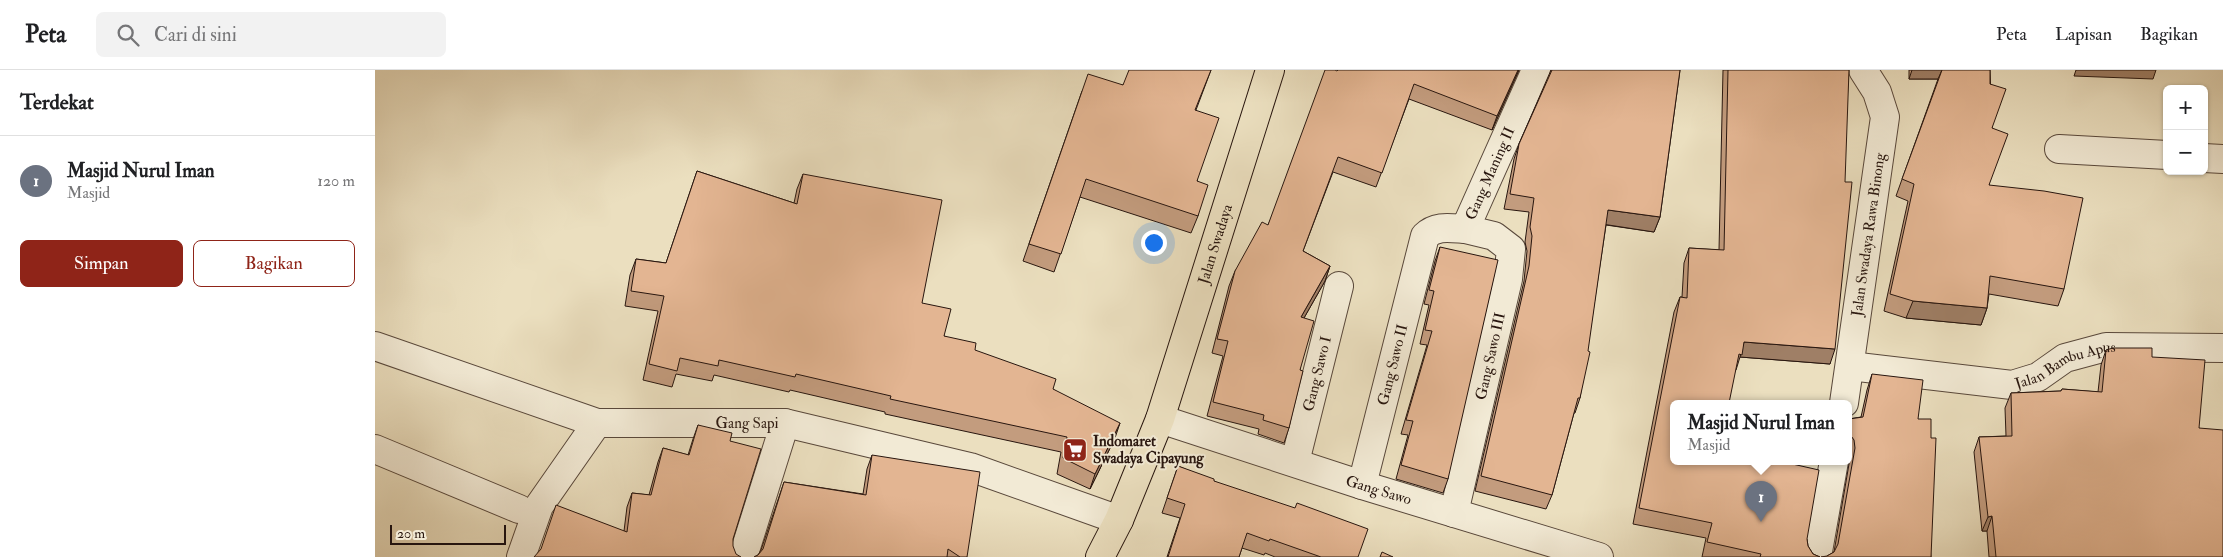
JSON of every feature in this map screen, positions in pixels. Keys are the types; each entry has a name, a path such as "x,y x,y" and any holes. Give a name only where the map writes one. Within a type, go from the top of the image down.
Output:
{"main road":[{"name":"Jalan Swadaya","path":"1160,419 1270,70"},
{"path":"1100,557 1119,520 1160,419"}],"street":[{"name":"Gang Maning II","path":"1423,245 1425,236 1431,230 1441,228 1465,229 1536,70"},
{"name":"Jalan Swadaya Rawa Binong","path":"1844,400 1885,117 1877,92 1863,70"},
{"path":"2059,149 2163,155"},
{"path":"2208,158 2223,159"},
{"name":"Gang Sawo III","path":"1454,513 1508,279 1511,249 1494,236 1465,229"},
{"name":"Gang Sawo II","path":"1362,485 1423,245"},
{"name":"Gang Sawo I","path":"1295,462 1339,286"},
{"name":"Gang Sapi","path":"375,346 597,423 785,423 970,467 1119,520"},
{"name":"Jalan Bambu Apus","path":"1850,366 2013,385 2038,377 2065,358 2106,347 2223,348"},
{"name":"Gang Sawo","path":"1160,419 1362,485 1599,557"},
{"path":"521,557 539,506 597,423"},
{"path":"743,557 785,423"},
{"path":"375,449 519,509"},
{"path":"1817,557 1833,465"}],"building":[{"path":"1129,70 1211,70 1195,110 1219,118 1197,181 1208,185 1198,216 1086,179 1061,254 1029,244 1088,74 1123,85"},
{"path":"1325,70 1518,70 1497,116 1414,84 1382,173 1338,157 1303,251 1330,266 1301,317 1314,321 1300,370 1303,371 1289,428 1263,420 1264,415 1213,402 1228,341 1217,339 1235,271 1262,222 1268,225"},
{"path":"1552,70 1680,70 1660,217 1608,210 1588,351 1590,352 1580,398 1578,398 1552,495 1481,476 1529,266 1532,236 1530,227 1534,198 1510,194 1519,144"},
{"path":"1728,70 1849,70 1845,182 1852,182 1835,349 1744,342 1742,355 1739,354 1730,400 1670,400 1670,465 1797,465 1819,470 1807,539 1808,546 1813,554 1820,557 1760,557 1761,554 1707,542 1712,523 1639,508 1680,297 1687,298 1689,248 1724,250"},
{"path":"1942,70 1990,70 1990,84 2006,89 1992,128 2008,134 1989,185 2044,191 2083,198 2064,289 1990,276 1987,308 1913,301 1890,294 1914,184 1902,179"},
{"path":"697,171 797,204 803,174 942,200 922,303 951,309 944,336 976,343 975,350 1056,379 1053,389 1120,423 1095,474 1063,458 1067,437 890,399 891,396 796,374 795,377 719,360 718,366 680,358 677,371 649,364 664,296 631,291 636,259 666,263"},
{"path":"1440,247 1498,260 1448,479 1401,465 1413,421 1406,420 1432,331 1425,330 1434,291 1429,290"},
{"path":"2113,348 2152,348 2152,357 2205,360 2199,428 2223,430 2223,557 1996,557 1992,516 1988,517 1979,437 2012,436 2011,393 2061,391 2062,389 2102,392 2106,350"},
{"path":"1872,374 1923,380 1918,419 1931,419 1931,438 1936,438 1931,557 1821,557 1834,552 1838,544 1855,448 1852,437 1852,419 1863,417"},
{"path":"698,425 732,433 730,441 761,449 733,539 736,554 741,557 534,557 541,549 556,505 627,532 632,493 651,495 663,448 689,455"},
{"path":"872,455 980,472 967,557 960,557 948,549 947,557 754,557 763,549 784,482 866,495"},
{"path":"1178,466 1214,479 1214,481 1295,508 1297,503 1368,529 1358,557 1321,557 1247,533 1239,557 1168,557 1185,504 1167,498"},
{"path":"1382,552 1393,557 1380,557"}],"place":[{"name":"Indomaret Swadaya Cipayung","path":"1075,450"},
{"name":"Masjid Nurul Iman","path":"1761,522"}]}
